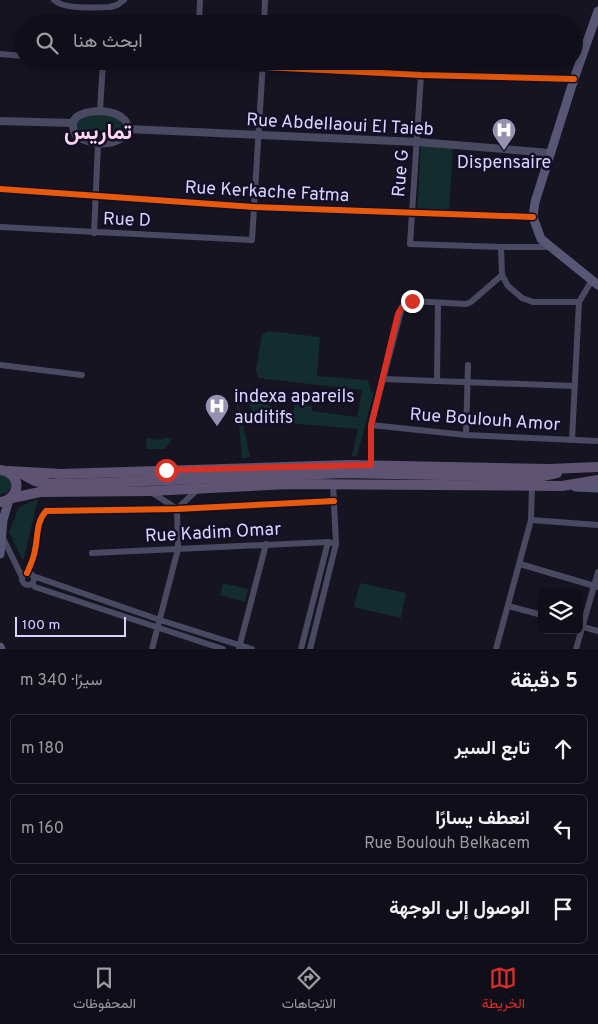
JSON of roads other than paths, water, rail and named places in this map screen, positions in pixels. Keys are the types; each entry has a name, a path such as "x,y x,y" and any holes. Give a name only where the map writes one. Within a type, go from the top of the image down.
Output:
{"main road":[{"path":"583,56 598,11"},
{"path":"578,70 535,202 533,217 541,239 595,283"},
{"path":"4,471 68,474 371,465 549,469 598,467"},
{"path":"22,473 40,483 78,484 344,473 538,477 583,468"},
{"path":"0,554 1,534 7,500 16,489 17,484 15,479 4,471"},
{"path":"562,486 598,480"},
{"path":"7,500 30,494 50,492 150,491 333,483 598,488"}],"street":[{"path":"54,0 58,4 66,6 110,7 124,0"},
{"path":"199,15 200,0"},
{"path":"264,15 265,0"},
{"path":"583,43 588,43"},
{"path":"0,54 15,55"},
{"path":"100,111 102,70"},
{"path":"254,207 263,70"},
{"path":"349,70 421,75 574,79"},
{"name":"Rue G","path":"421,75 410,244 501,248"},
{"path":"100,111 113,112 121,116 126,122 127,129 123,138 114,142 98,144 77,137 73,130 76,116 85,112 100,111"},
{"path":"0,120 73,123"},
{"name":"Rue Abdellaoui El Taieb","path":"127,129 418,142 551,153"},
{"path":"94,233 98,144"},
{"name":"Rue Kerkache Fatma","path":"0,189 95,194 254,207 533,217"},
{"name":"Rue D","path":"0,228 252,240 254,207"},
{"path":"552,247 501,248 502,275 508,286 522,298 534,302 578,302"},
{"path":"371,465 371,426 402,307 412,301 466,304 471,302 502,275"},
{"path":"572,440 578,302 595,283"},
{"path":"437,381 438,303"},
{"path":"0,365 82,375"},
{"path":"466,435 468,365"},
{"path":"383,379 575,386"},
{"name":"Rue Boulouh Amor","path":"371,426 466,435 598,441"},
{"path":"310,649 336,544 333,483"},
{"path":"496,649 531,520 532,486"},
{"path":"152,649 178,549 177,509 198,488"},
{"path":"150,491 177,509"},
{"path":"223,649 35,587 32,584 24,584 22,581 28,575 35,552 41,516 46,511 177,509 334,500"},
{"path":"531,520 598,525"},
{"path":"1,534 28,575 34,579 32,584"},
{"path":"301,649 328,542"},
{"name":"Rue Kadim Omar","path":"92,553 266,544 328,542 336,544"},
{"path":"239,647 266,544"},
{"path":"520,564 596,587"},
{"path":"583,621 596,587 598,572"},
{"path":"28,575 239,647 252,649"},
{"path":"508,606 538,614"},
{"path":"583,627 598,631"},
{"path":"576,649 579,634"}],"place":[{"name":"Dispensaire","path":"504,151"},
{"name":"indexa apareils auditifs","path":"217,427"}],"district":[{"name":"تماريس","path":"98,131"}]}
